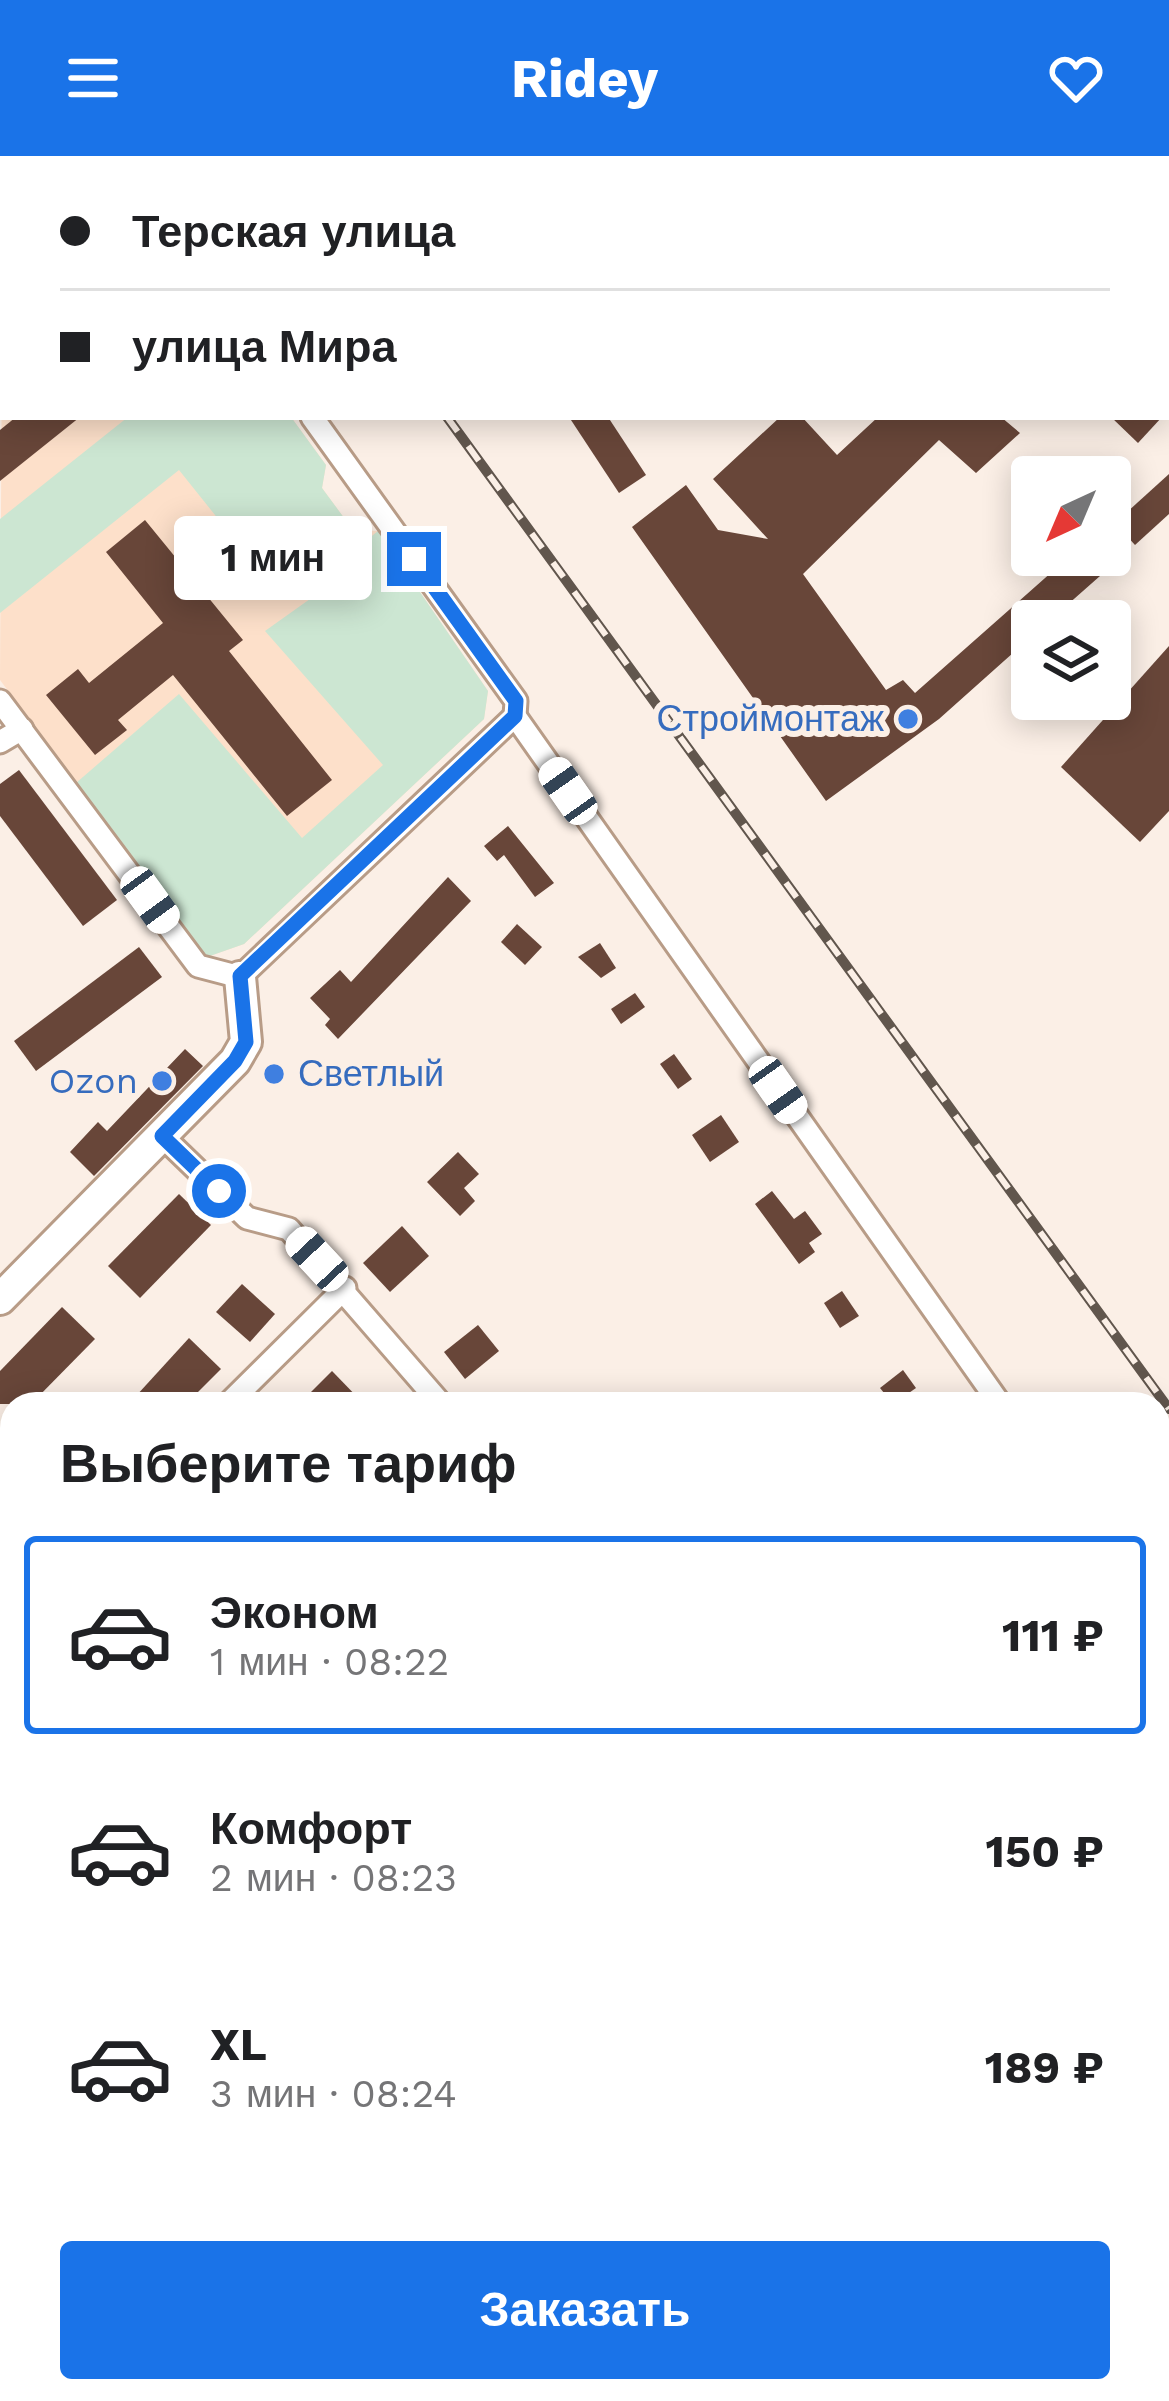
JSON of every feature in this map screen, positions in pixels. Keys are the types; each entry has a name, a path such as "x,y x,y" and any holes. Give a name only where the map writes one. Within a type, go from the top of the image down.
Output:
{"street":[{"path":"314,420 516,701 515,716 992,1392"},
{"path":"0,701 198,966 240,976"},
{"path":"240,976 515,716"},
{"path":"0,742 22,729"},
{"path":"0,1299 235,1061 246,1042 240,976"},
{"path":"162,1136 247,1218 289,1229 431,1392"},
{"path":"240,1392 345,1288"}],"shaded area":[{"path":"2,420 293,420 326,465 322,488 353,530 378,531 488,691 484,719 244,944 207,957 0,680"}],"green space":[{"path":"124,420 293,420 326,465 322,488 353,530 302,568 290,554 263,575 179,470 0,613 0,519"},
{"path":"378,531 488,691 484,719 244,944 207,957 76,783 179,694 302,838 383,765 265,631 317,594 310,586"}],"building":[{"path":"12,420 76,420 0,481 0,430"},
{"path":"571,420 610,420 646,475 619,493"},
{"path":"777,420 805,420 837,455 875,420 1005,420 1020,433 976,473 939,440 803,574 886,690 903,680 915,693 1011,608 1011,655 939,719 826,801 632,527 686,485 718,530 768,539 713,479"},
{"path":"1114,420 1159,420 1138,443"},
{"path":"1169,474 1169,514 1135,545 1131,508"},
{"path":"145,520 243,640 229,651 332,780 287,816 173,675 118,720 127,730 95,755 46,695 78,669 89,683 163,623 106,552"},
{"path":"1047,576 1100,576 1073,600 1020,600"},
{"path":"1169,646 1169,811 1140,842 1061,767 1103,720 1131,720 1131,689"},
{"path":"19,770 117,900 83,926 0,816 0,784"},
{"path":"508,826 554,883 535,897 504,855 497,861 484,846"},
{"path":"448,877 471,901 338,1039 325,1025 330,1019 310,998 340,970 351,982"},
{"path":"517,924 542,947 525,965 501,942"},
{"path":"600,943 616,968 601,978 578,957"},
{"path":"139,947 162,977 36,1071 14,1041"},
{"path":"635,993 645,1007 621,1024 611,1009"},
{"path":"185,1049 203,1066 94,1176 70,1152 98,1122 107,1131"},
{"path":"674,1054 692,1079 678,1089 660,1064"},
{"path":"721,1115 739,1142 710,1162 692,1135"},
{"path":"458,1152 479,1174 464,1188 475,1201 460,1216 427,1182"},
{"path":"772,1191 794,1219 805,1211 822,1234 809,1243 815,1252 799,1264 755,1204"},
{"path":"179,1194 211,1225 140,1298 108,1266"},
{"path":"402,1226 429,1256 390,1292 363,1263"},
{"path":"242,1284 275,1314 250,1342 216,1312"},
{"path":"842,1291 859,1316 840,1328 824,1303"},
{"path":"62,1307 95,1339 43,1392 0,1392 0,1371"},
{"path":"478,1325 499,1351 465,1379 444,1352"},
{"path":"189,1338 221,1369 198,1392 140,1392"},
{"path":"903,1370 916,1388 883,1392 880,1388"},
{"path":"332,1371 352,1392 311,1392"}],"railway":[{"path":"449,420 1157,1392"}],"place":[{"name":"Строймонтаж","path":"908,719"},
{"name":"Светлый","path":"274,1074"},
{"name":"Ozon","path":"162,1081"}],"route":[{"path":"219,1191 162,1136 235,1061 246,1042 240,976 515,716 516,701 414,559"}]}
